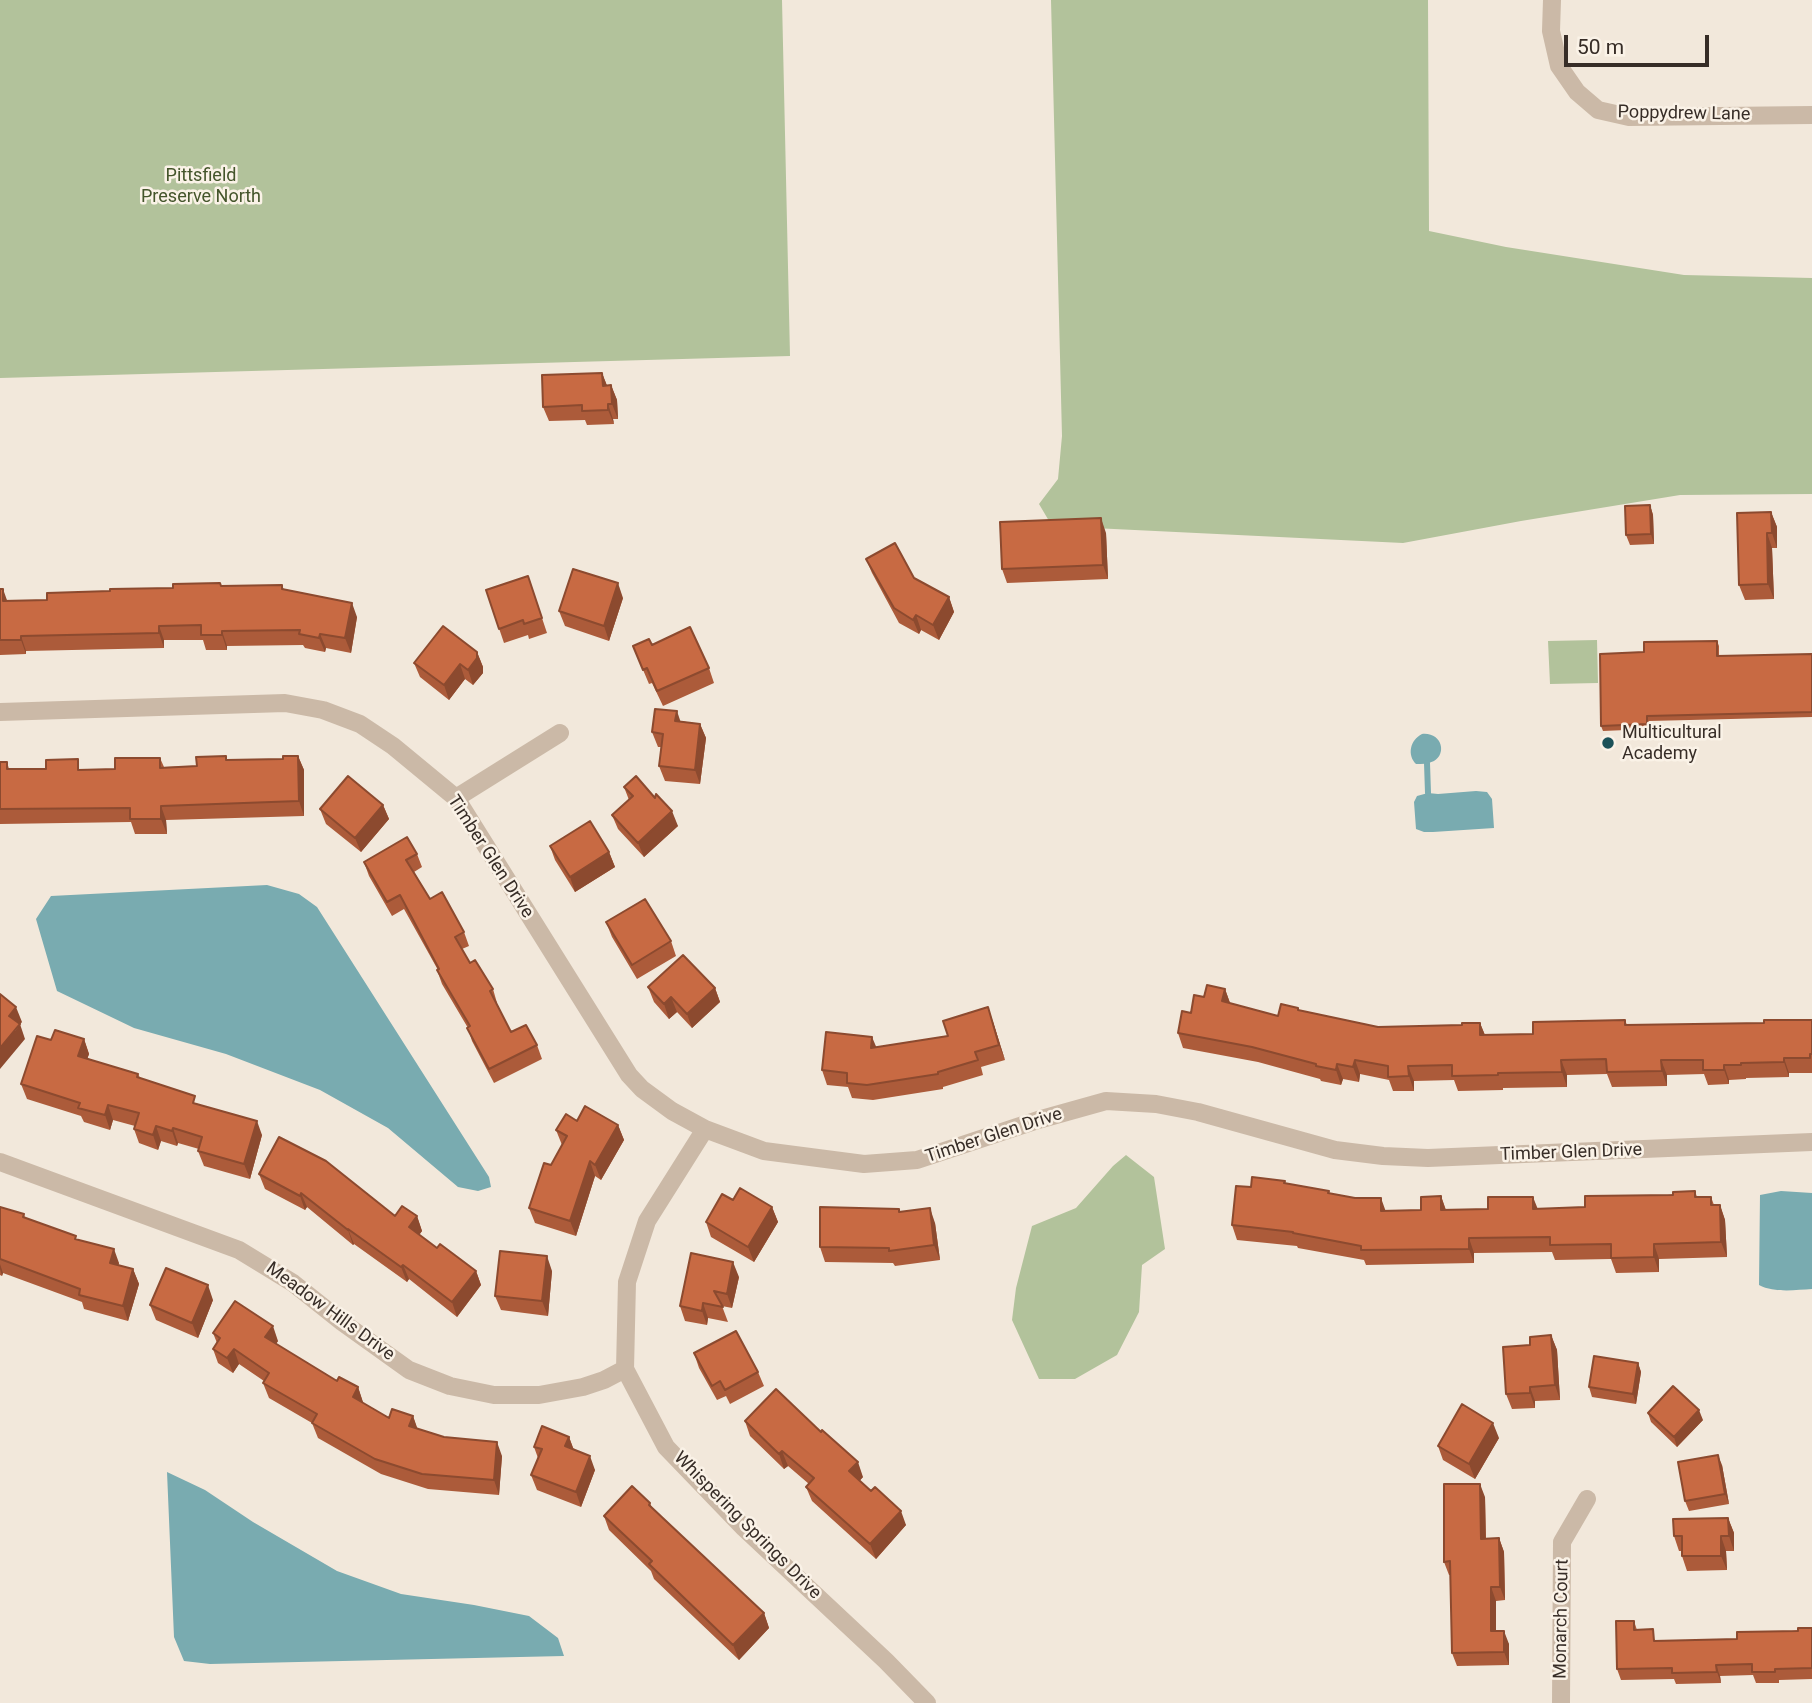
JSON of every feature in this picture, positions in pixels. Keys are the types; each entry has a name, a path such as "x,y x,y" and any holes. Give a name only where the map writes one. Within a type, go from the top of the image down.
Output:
{"street":[{"name":"Poppydrew Lane","path":"1552,0 1551,31 1559,66 1577,92 1598,110 1629,117 1812,115"},
{"name":"Timber Glen Drive","path":"0,712 285,703 304,705 342,716 377,734 456,798 629,1075 657,1101 705,1129 764,1151 864,1164 917,1160 1038,1120 1107,1101 1156,1104 1198,1112 1335,1150 1383,1156 1429,1158 1811,1144"},
{"path":"456,798 560,733"},
{"name":"Whispering Springs Drive","path":"705,1129 647,1221 627,1282 625,1368 666,1447 744,1528 927,1703"},
{"name":"Meadow Hills Drive","path":"0,1162 239,1251 293,1283 409,1370 450,1386 494,1395 539,1395 583,1387 604,1380 625,1368"},
{"name":"Monarch Court","path":"1561,1703 1562,1542 1587,1499"}],"green space":[{"name":"Pittsfield Preserve North","path":"0,0 782,0 790,356 0,378"},
{"path":"1051,0 1428,0 1429,231 1506,247 1684,275 1812,278 1812,494 1680,495 1403,543 1052,526 1039,504 1058,479 1062,436"},
{"path":"1597,640 1598,683 1550,684 1548,641"},
{"path":"1126,1155 1154,1177 1165,1249 1142,1265 1139,1312 1117,1355 1075,1379 1039,1379 1012,1320 1016,1288 1032,1226 1076,1208"}],"water":[{"path":"1422,734 1429,734 1438,740 1440,754 1432,762 1416,764 1411,756 1411,748"},
{"path":"1487,792 1492,799 1494,828 1433,832 1416,829 1414,802 1417,796"},
{"path":"267,885 299,894 317,907 489,1177 491,1187 478,1191 458,1187 388,1128 320,1090 226,1054 134,1028 57,991 36,919 51,896"},
{"path":"1781,1191 1812,1193 1812,1289 1778,1290 1759,1285 1760,1195"},
{"path":"167,1472 205,1490 253,1522 337,1571 401,1594 529,1616 558,1638 564,1656 210,1664 184,1661 174,1637"}],"building":[{"path":"602,373 603,386 611,385 612,404 608,404 608,410 582,411 582,405 543,407 542,375"},
{"path":"1650,505 1651,534 1626,535 1625,506"},
{"path":"1771,512 1772,533 1767,533 1768,584 1739,585 1737,513"},
{"path":"1101,518 1103,565 1002,569 1000,522"},
{"path":"895,543 914,578 949,597 933,625 916,615 913,620 894,608 866,559"},
{"path":"573,569 618,583 604,626 559,611"},
{"path":"528,576 542,618 524,624 523,620 499,629 486,590"},
{"path":"220,583 221,586 282,585 282,589 352,603 345,638 320,634 319,638 299,634 300,630 222,631 222,635 201,635 201,625 159,626 159,633 21,636 21,640 0,640 0,589 3,589 3,601 47,600 47,593 173,588 173,584"},
{"path":"443,626 477,652 477,658 468,670 460,664 444,685 414,663"},
{"path":"690,627 709,668 657,691 647,668 643,670 633,646 649,639 652,645"},
{"path":"1717,641 1717,656 1812,654 1812,712 1647,716 1647,724 1601,726 1600,654 1644,652 1644,642"},
{"path":"655,709 677,711 675,721 700,724 695,770 659,766 663,734 652,732"},
{"path":"226,756 226,760 283,759 283,756 298,756 299,801 161,806 161,819 130,819 130,808 0,809 0,762 7,762 7,769 46,769 46,760 78,759 78,770 115,769 115,758 160,758 160,768 197,766 196,757"},
{"path":"348,776 383,805 355,838 320,809"},
{"path":"636,776 655,798 656,794 672,811 638,843 612,815 633,796 624,787"},
{"path":"590,821 609,852 570,877 550,846"},
{"path":"407,837 417,854 406,860 430,899 442,892 464,932 455,937 470,963 475,960 493,989 490,991 511,1032 526,1025 537,1045 489,1069 467,1028 470,1026 437,970 439,969 400,895 387,902 364,862"},
{"path":"645,899 671,941 632,965 606,922"},
{"path":"683,955 715,988 687,1014 671,997 664,1004 648,987"},
{"path":"1207,985 1225,989 1222,1001 1278,1016 1281,1004 1378,1027 1480,1023 1480,1035 1533,1034 1533,1022 1625,1020 1625,1025 1812,1020 1812,1054 1810,1058 1784,1058 1784,1062 1724,1065 1724,1070 1703,1070 1703,1060 1661,1060 1662,1071 1607,1072 1606,1059 1561,1060 1562,1072 1452,1076 1452,1065 1408,1066 1409,1076 1388,1077 1388,1066 1355,1060 1353,1067 1337,1064 1336,1070 1252,1047 1178,1033 1182,1011 1191,1013 1194,995 1204,997"},
{"path":"0,994 16,1007 9,1016 20,1024 0,1048"},
{"path":"988,1007 999,1045 975,1052 978,1060 938,1074 867,1085 847,1083 847,1073 822,1070 826,1032 872,1037 871,1048 948,1036 943,1021"},
{"path":"55,1030 84,1039 78,1056 138,1074 137,1077 195,1096 193,1103 257,1121 244,1164 198,1151 202,1137 156,1126 153,1135 134,1129 139,1113 108,1105 105,1115 78,1108 80,1103 21,1084 37,1036 51,1040"},
{"path":"585,1106 618,1125 595,1165 590,1161 570,1221 529,1208 544,1163 551,1165 567,1136 556,1130 566,1114 577,1121"},
{"path":"279,1137 326,1161 395,1216 402,1206 417,1216 409,1227 437,1248 440,1244 476,1271 452,1302 403,1265 401,1267 348,1230 301,1193 300,1196 259,1174"},
{"path":"1252,1177 1285,1181 1284,1183 1355,1198 1381,1198 1381,1211 1421,1210 1421,1197 1441,1196 1441,1210 1488,1209 1488,1197 1533,1197 1533,1209 1585,1207 1585,1196 1673,1195 1673,1192 1695,1191 1695,1197 1711,1197 1711,1205 1720,1205 1721,1242 1654,1244 1654,1257 1611,1258 1611,1244 1550,1245 1550,1237 1469,1238 1469,1249 1361,1250 1361,1246 1293,1232 1232,1225 1236,1186 1251,1187"},
{"path":"740,1188 772,1207 748,1247 706,1222 722,1194 733,1200"},
{"path":"0,1207 76,1236 75,1239 114,1249 110,1263 133,1269 123,1306 79,1295 80,1289 0,1259"},
{"path":"820,1207 899,1209 899,1212 930,1208 934,1245 889,1251 889,1248 820,1247"},
{"path":"500,1251 547,1256 542,1301 495,1296"},
{"path":"691,1253 733,1262 727,1294 714,1291 723,1307 703,1303 702,1311 680,1306"},
{"path":"166,1268 208,1285 192,1323 150,1305"},
{"path":"235,1301 273,1326 265,1337 337,1381 339,1377 358,1387 353,1397 389,1418 392,1409 413,1416 409,1426 444,1437 497,1442 494,1480 422,1474 375,1459 312,1423 317,1414 263,1383 269,1373 234,1349 227,1358 213,1349 220,1338 213,1333"},
{"path":"736,1331 758,1372 725,1390 720,1381 712,1386 694,1353"},
{"path":"1551,1335 1555,1385 1530,1387 1530,1393 1506,1394 1503,1347 1530,1345 1530,1337"},
{"path":"1594,1356 1638,1363 1633,1394 1589,1387"},
{"path":"1673,1386 1699,1410 1674,1437 1648,1413"},
{"path":"776,1389 821,1432 822,1430 858,1462 849,1471 871,1491 875,1487 901,1511 870,1544 806,1487 814,1478 782,1451 779,1454 745,1421"},
{"path":"1462,1404 1493,1423 1469,1464 1438,1446"},
{"path":"542,1426 569,1437 565,1446 590,1456 576,1492 531,1475 542,1449 534,1447"},
{"path":"1718,1455 1725,1494 1685,1501 1678,1462"},
{"path":"1444,1484 1480,1484 1481,1539 1499,1538 1500,1587 1491,1587 1491,1631 1504,1631 1504,1652 1452,1653 1450,1561 1444,1562"},
{"path":"632,1486 764,1613 733,1645 649,1564 652,1561 604,1516"},
{"path":"1728,1518 1729,1536 1721,1536 1721,1556 1682,1556 1682,1536 1674,1536 1673,1519"},
{"path":"1616,1621 1634,1621 1634,1630 1653,1629 1654,1641 1737,1639 1737,1632 1798,1631 1798,1628 1812,1628 1812,1668 1752,1672 1752,1664 1716,1665 1717,1672 1672,1673 1672,1668 1617,1669"}],"waterway":[{"path":"1427,763 1428,793"}],"place":[{"name":"Multicultural Academy","path":"1608,743"}]}
